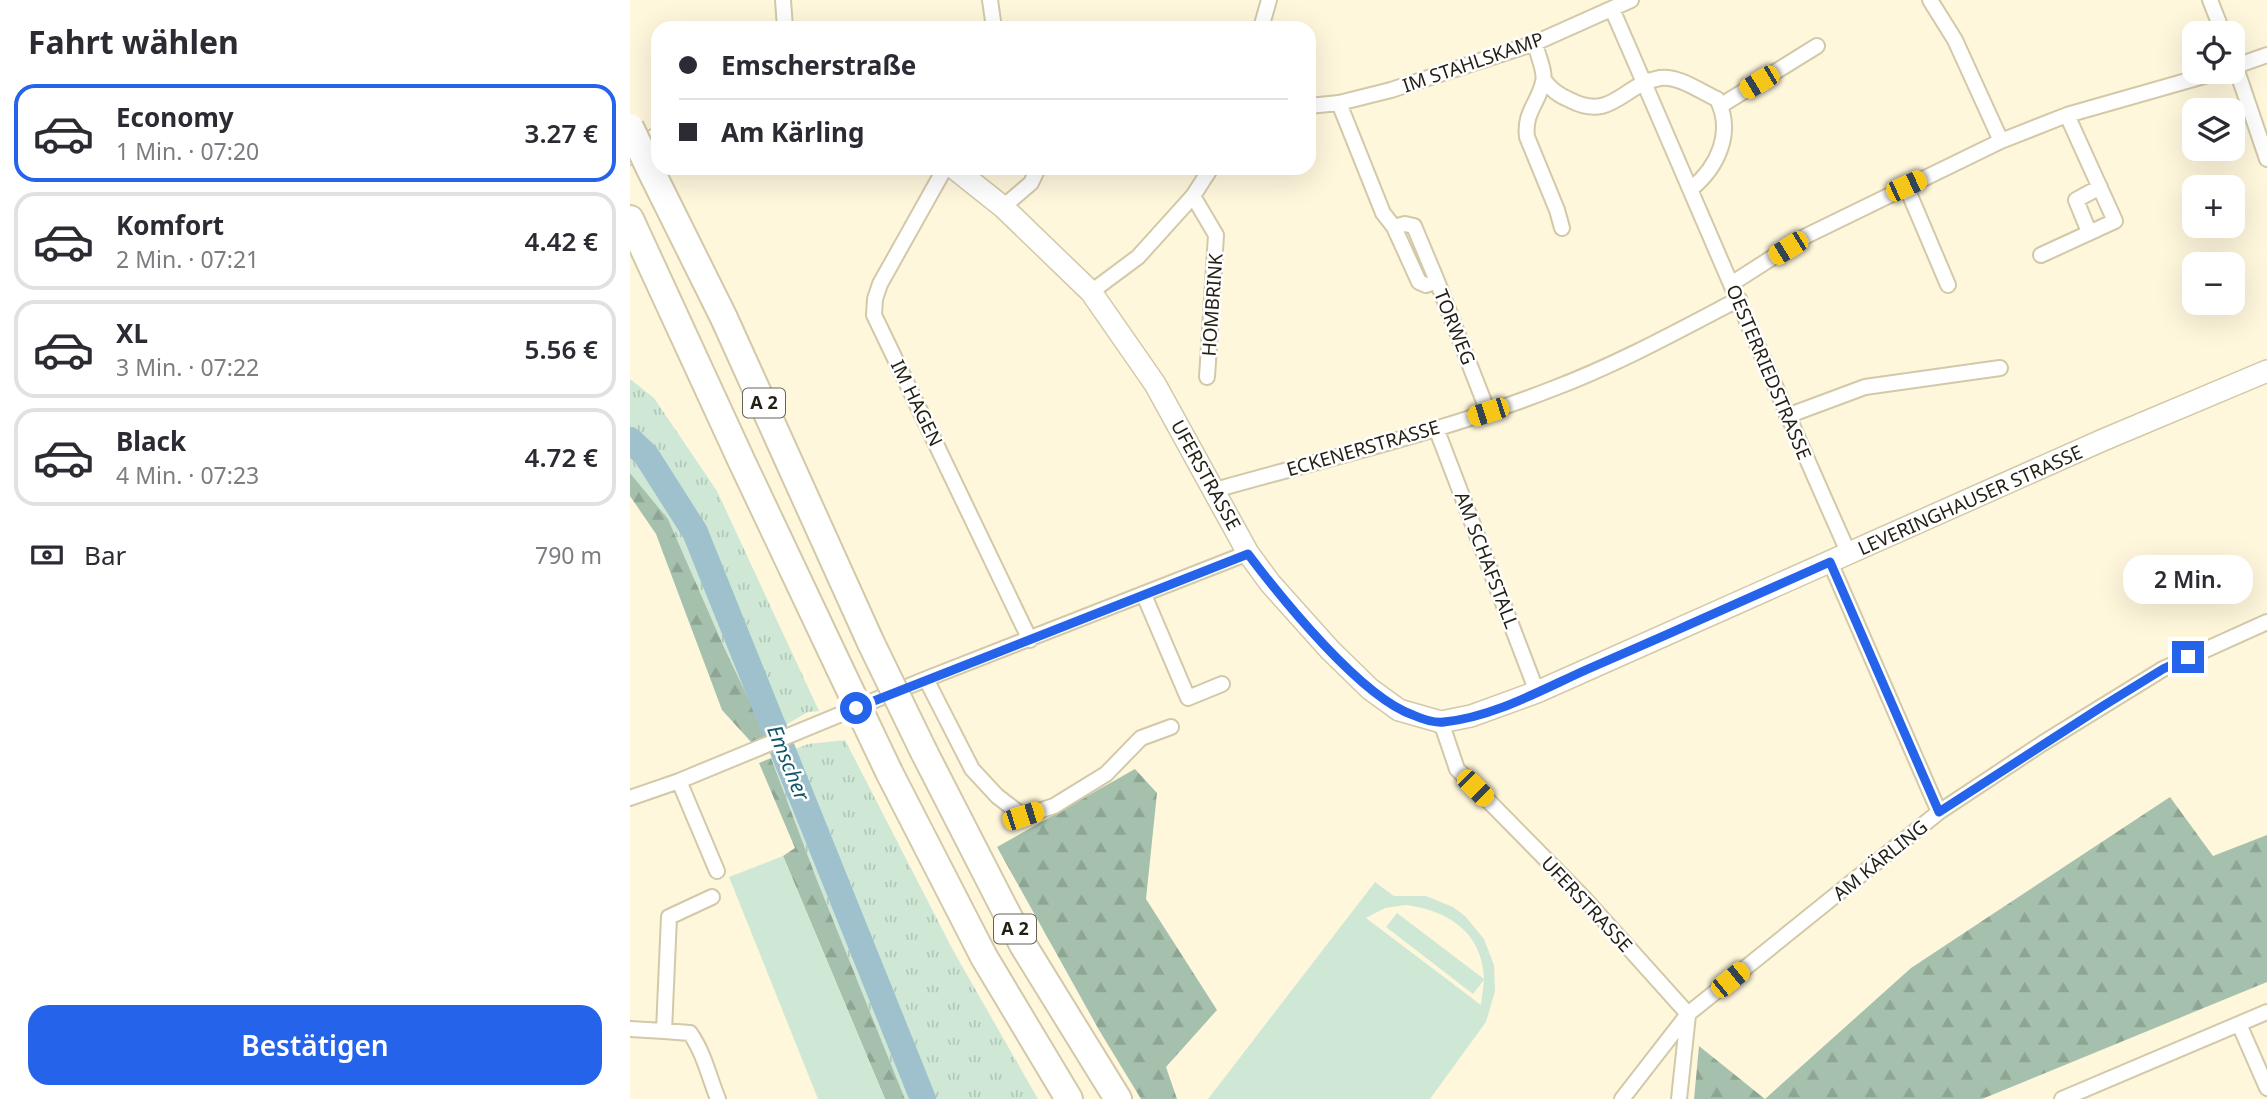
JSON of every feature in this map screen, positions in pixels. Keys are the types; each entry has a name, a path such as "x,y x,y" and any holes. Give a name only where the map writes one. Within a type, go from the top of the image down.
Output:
{"highway":[{"name":"A 2","path":"630,127 639,161 735,341 871,643 924,752 1023,945 1118,1099"},
{"name":"A 2","path":"630,219 889,772 984,957 1069,1099"}],"main road":[{"path":"639,161 651,146"},
{"name":"UFERSTRASSE","path":"963,175 1003,207 1091,292 1155,384 1248,554 1287,602 1370,689 1399,710 1441,722"},
{"name":"LEVERINGHAUSER STRASSE","path":"1441,722 1483,712 1537,692 2267,371"}],"street":[{"path":"783,0 784,21"},
{"path":"990,0 993,21"},
{"path":"1263,21 1269,0"},
{"name":"IM STAHLSKAMP","path":"1316,105 1339,103 1391,90 1535,43 1631,0"},
{"path":"1930,0 1955,40 2001,141"},
{"path":"2210,0 2218,21"},
{"name":"OESTERRIEDSTRASSE","path":"1612,9 1739,299 1787,416 1939,812"},
{"path":"1535,43 1544,80 1553,92 1587,109 1605,105 1661,78 1673,78 1717,99 1726,124 1721,147 1707,176 1691,189"},
{"path":"1720,106 1817,46"},
{"path":"2245,61 2267,55"},
{"path":"1544,80 1528,114 1527,137 1562,228"},
{"path":"1731,284 1807,236 2001,141 2067,115 2182,82"},
{"path":"2241,84 2267,159"},
{"name":"TORWEG","path":"1339,103 1383,213 1394,227 1419,282 1426,285 1437,281 1488,412"},
{"path":"2041,255 2115,221 2067,115"},
{"name":"IM HAGEN","path":"941,175 880,284 874,314 1030,640"},
{"path":"1003,207 1031,183 1035,175"},
{"path":"1091,292 1138,257 1193,196 1206,175"},
{"path":"1906,186 1948,285"},
{"path":"2089,232 2076,200 2100,187"},
{"name":"HOMBRINK","path":"1193,196 1216,236 1207,377"},
{"name":"ECKENERSTRASSE","path":"1214,490 1436,428 1553,389 1663,339 1739,299"},
{"path":"1787,416 1866,387 2000,368"},
{"name":"AM SCHAFSTALL","path":"1436,428 1537,692"},
{"path":"630,798 1248,554"},
{"path":"1144,594 1188,698 1222,684"},
{"name":"AM KÄRLING","path":"1622,1099 1688,1014 1939,812 2043,743 2163,669 2267,622"},
{"path":"926,679 972,769 997,796 1023,816 1065,800 1106,774 1141,738 1171,727"},
{"name":"UFERSTRASSE","path":"1441,722 1457,769 1583,897 1688,1014"},
{"path":"678,781 717,871"},
{"path":"664,1031 669,917 712,897"},
{"path":"2062,1099 2267,1012"},
{"path":"1679,1099 1688,1014"},
{"path":"2239,1024 2267,1088"},
{"path":"630,1029 690,1033 700,1048 718,1099"}],"green space":[{"path":"630,379 654,398 717,491 819,711 808,712 766,736 668,519 630,473"},
{"path":"630,473 668,519 766,736 752,743 722,710 656,534 630,496"},
{"path":"845,740 954,952 1038,1099 905,1099 771,758 808,744"},
{"path":"771,758 905,1099 885,1099 783,856 795,848 759,763"},
{"path":"1135,769 1157,793 1146,899 1217,1010 1166,1067 1177,1099 1141,1099 1099,1030 997,847"},
{"path":"2170,797 2213,856 2267,835 2267,982 1982,1099 1765,1099 1911,968"},
{"path":"783,856 885,1099 818,1099 729,877"},
{"path":"1375,882 1394,896 1426,896 1453,907 1465,916 1484,939 1494,965 1495,991 1486,1022 1430,1099 1208,1099","holes":["1406,905 1422,908 1449,919 1470,937 1477,948 1484,979 1397,913 1386,927 1473,994 1484,980 1481,1005 1366,918 1385,908"]},
{"path":"1699,1046 1765,1099 1694,1099"}],"waterway":[{"name":"Emscher","path":"630,440 646,455 695,532 923,1099"}],"route":[{"path":"856,708 1248,554 1270,583 1330,650 1370,689 1399,710 1441,722 1471,716 1537,692 1830,562 1939,812 2043,743 2163,669 2188,657"}]}
